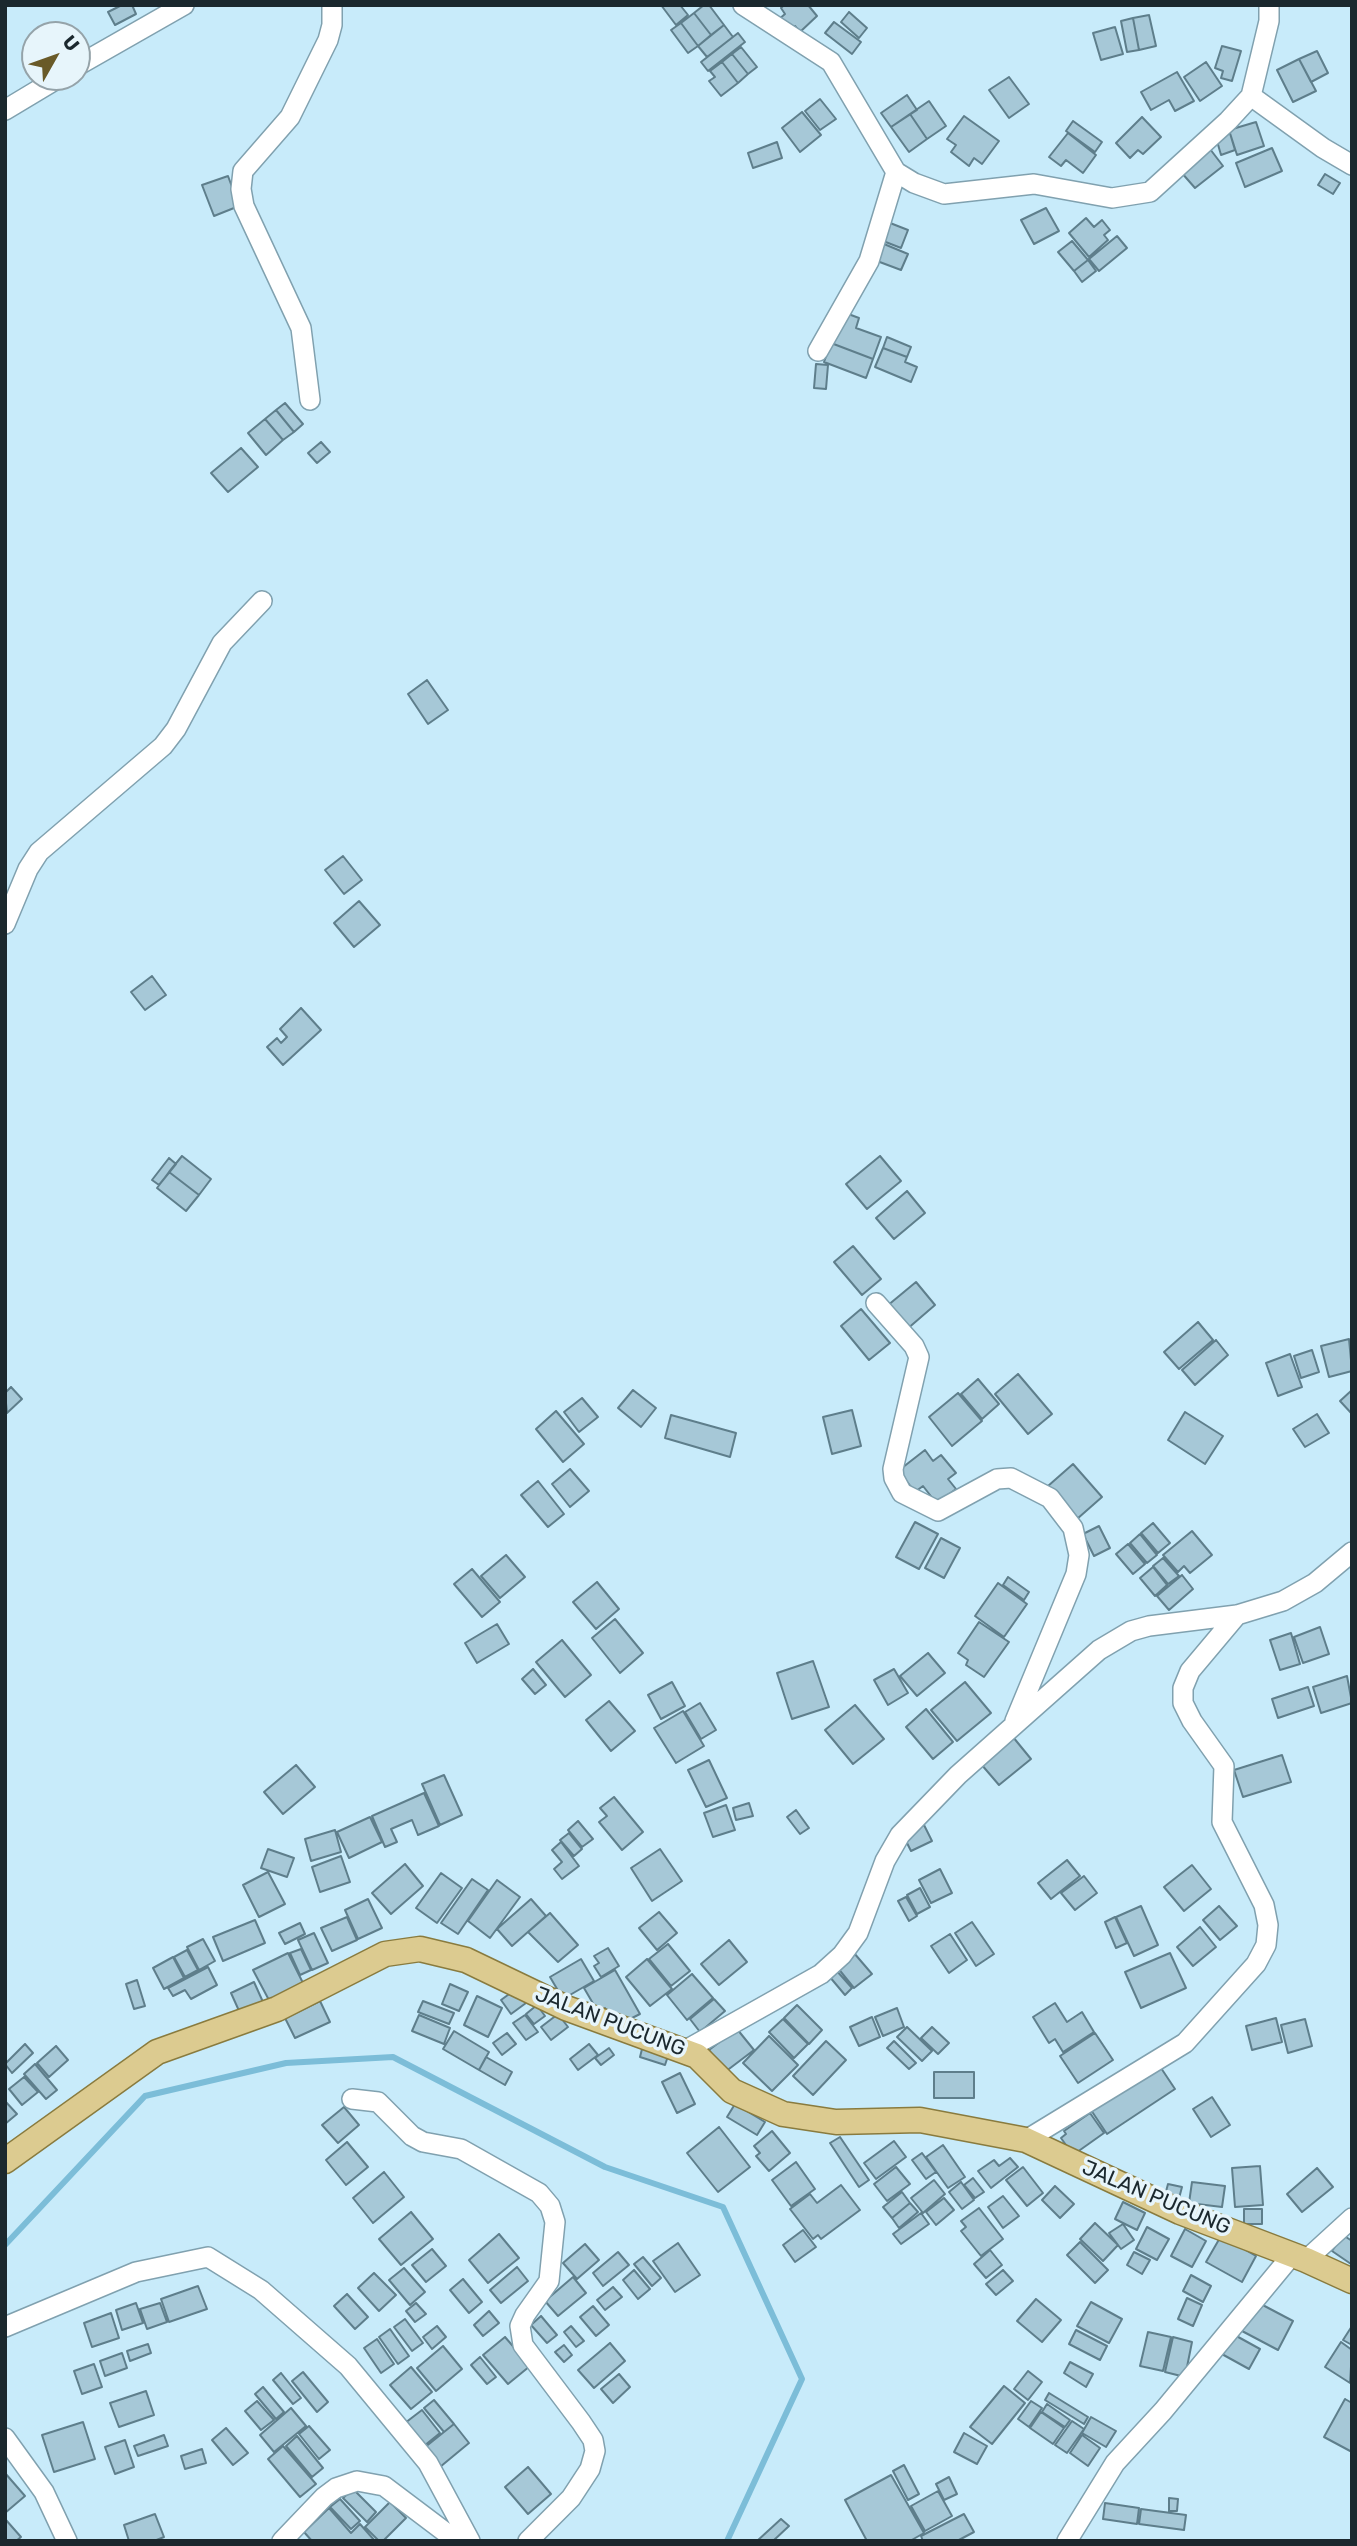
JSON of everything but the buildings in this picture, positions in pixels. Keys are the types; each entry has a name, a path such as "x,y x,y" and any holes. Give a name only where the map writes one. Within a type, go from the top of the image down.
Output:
{"main road":[{"name":"JALAN PUCUNG","path":"5,2161 158,2052 277,2009 363,1963 401,1951 441,1952 466,1960 566,2008 684,2051 703,2060 738,2095 793,2117 836,2123 920,2120 1026,2140 1180,2212 1299,2257 1352,2281"}],"street":[{"path":"91,58 184,5"},
{"path":"310,400 301,328 244,206 241,189 243,172 290,117 301,95 328,40 332,25 332,5"},
{"path":"743,5 831,62 896,172 944,194 1034,184 1112,198 1150,192 1228,121 1251,96 1269,21 1269,5"},
{"path":"5,110 37,91"},
{"path":"1251,96 1323,148 1352,165"},
{"path":"818,351 869,261 896,172"},
{"path":"5,924 28,869 39,852 163,746 176,729 222,643 262,601"},
{"path":"876,1303 914,1346 919,1357 893,1469 894,1478 902,1493 938,1511 997,1479 1012,1478 1050,1498 1073,1528 1079,1555 1076,1574 1013,1725"},
{"path":"684,2051 821,1974 842,1955 858,1933 885,1861 900,1835 1013,1725 1099,1650 1131,1631 1237,1615 1298,1594 1352,1552"},
{"path":"1026,2140 1185,2043 1256,1964 1266,1945 1268,1925 1264,1905 1222,1822 1224,1766 1192,1721 1184,1703 1183,1688 1190,1671 1237,1615"},
{"path":"352,2099 378,2102 412,2136 422,2142 461,2149 539,2193 550,2206 555,2222 549,2281 524,2315 520,2326 523,2346 582,2422 593,2440 595,2451 590,2469 570,2498 528,2541"},
{"path":"1068,2541 1098,2487 1115,2463 1299,2257 1352,2218"},
{"path":"5,2327 136,2272 208,2256 261,2290 348,2366 428,2463 470,2541"},
{"path":"5,2438 44,2492 67,2541"},
{"path":"282,2541 324,2497 336,2488 357,2481 384,2486 457,2541"}],"waterway":[{"path":"5,2245 145,2096 286,2063 393,2057 605,2167 723,2207 802,2379 727,2541"}]}
